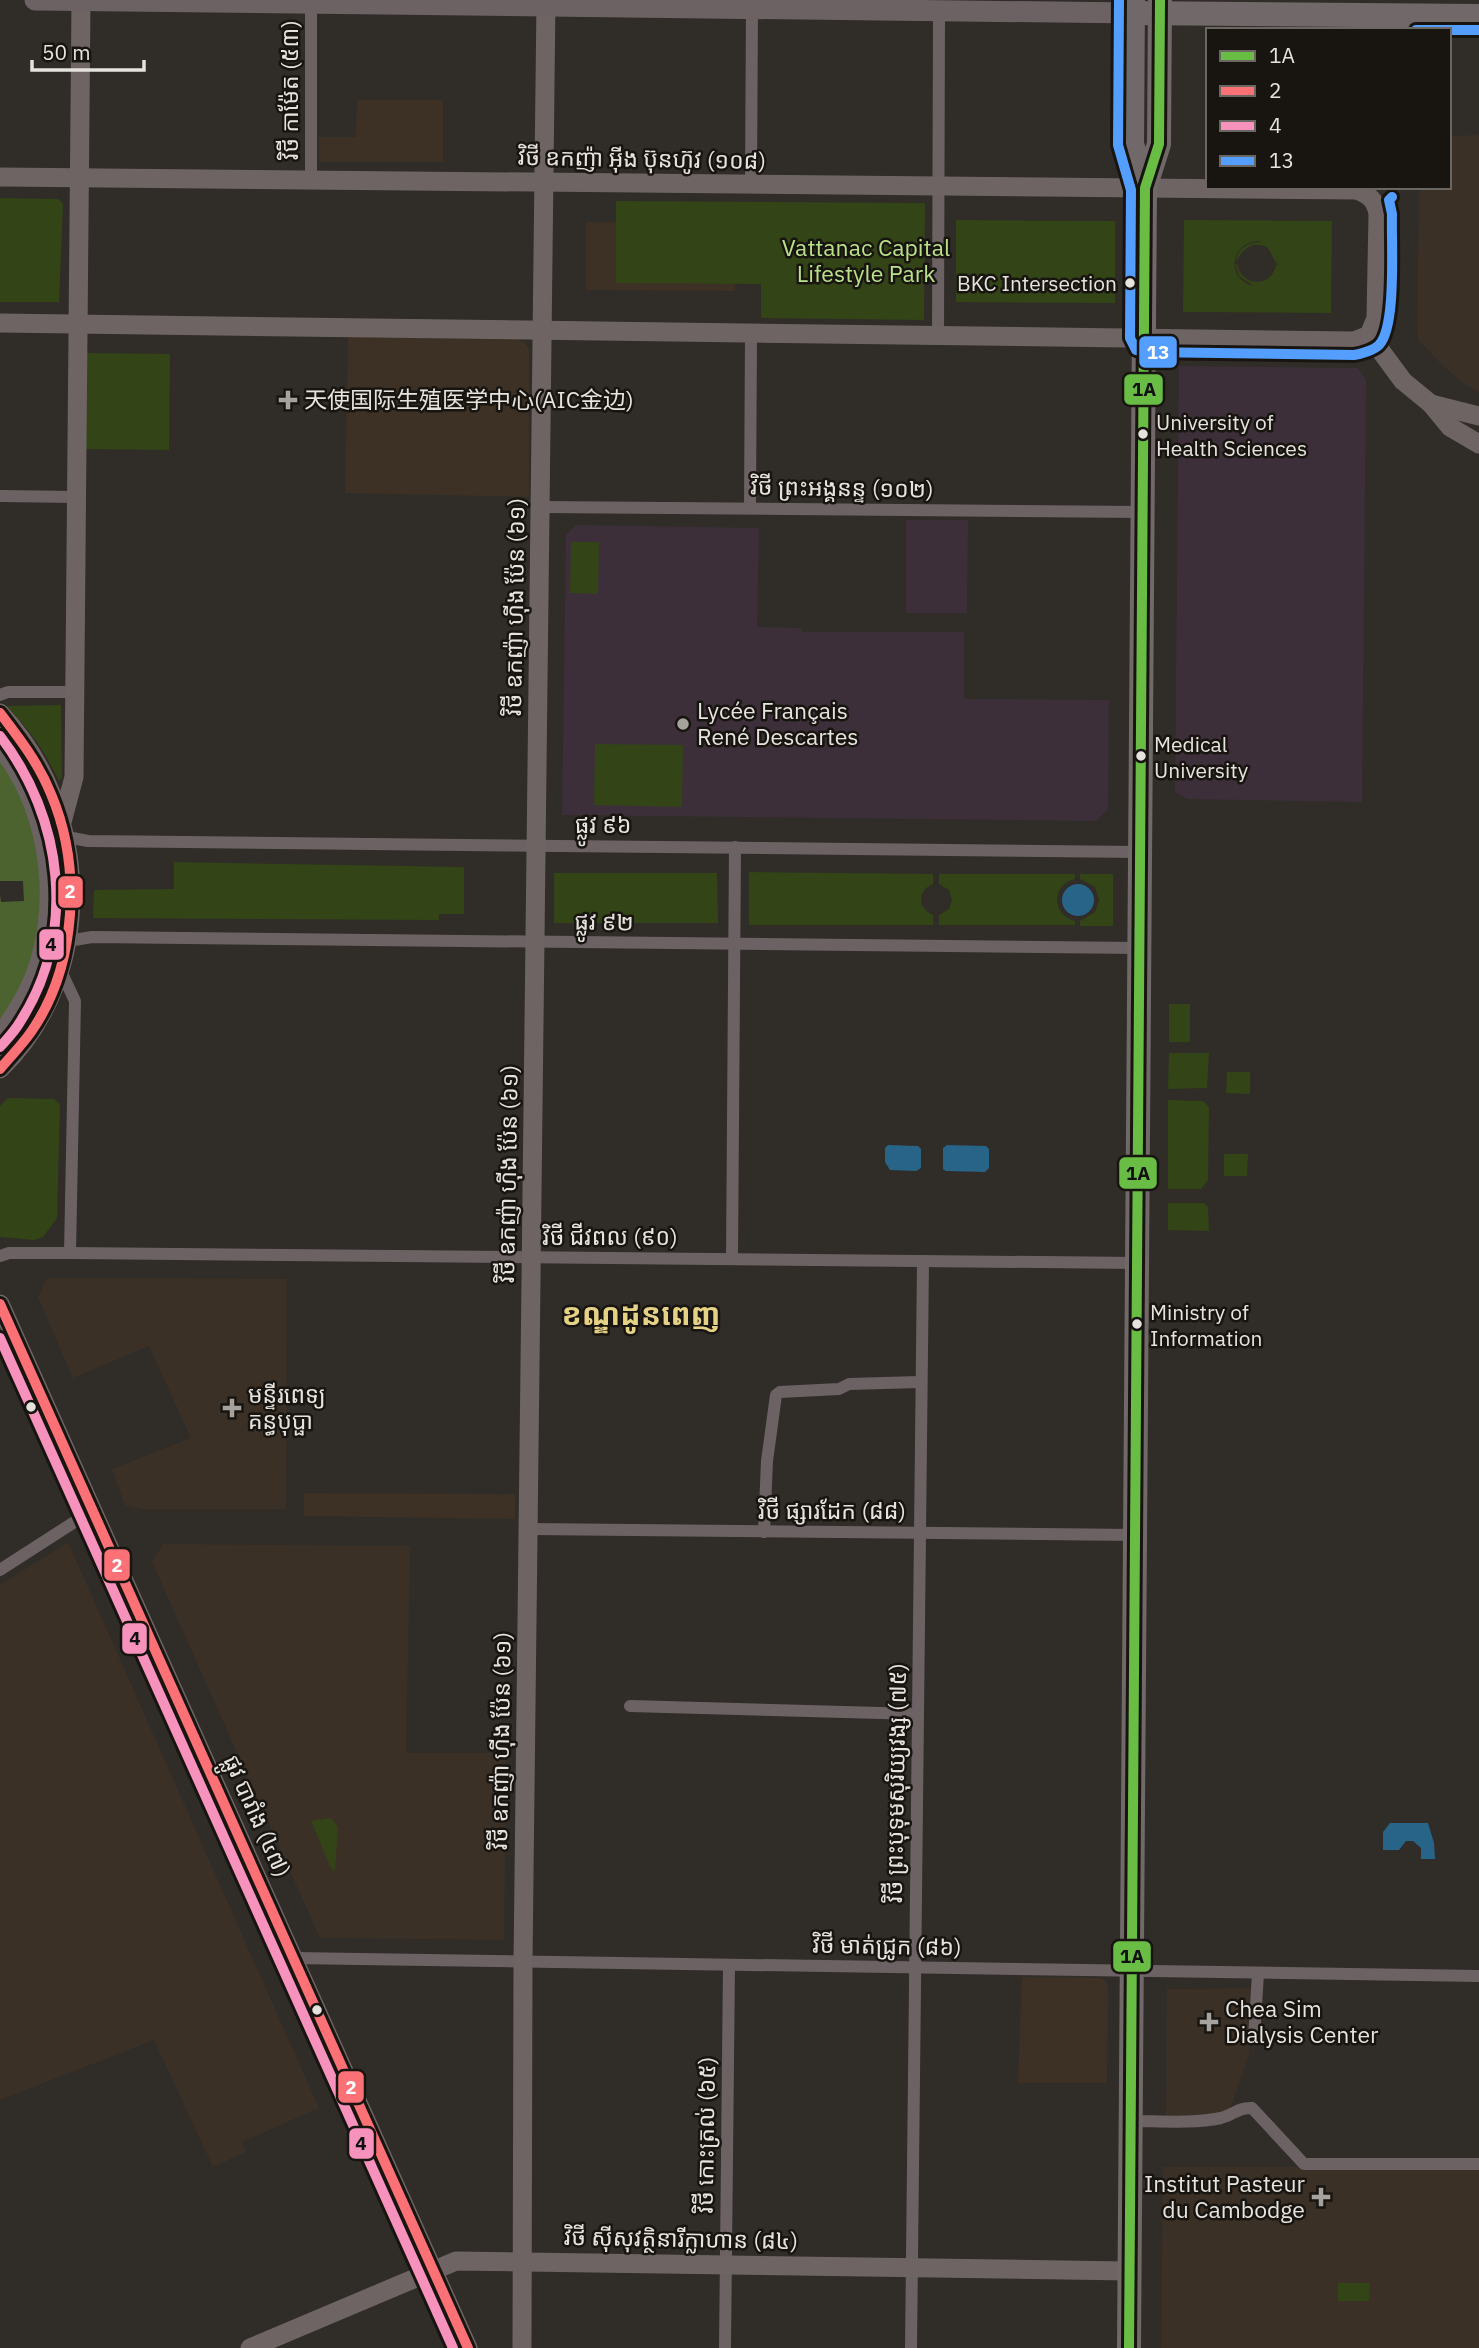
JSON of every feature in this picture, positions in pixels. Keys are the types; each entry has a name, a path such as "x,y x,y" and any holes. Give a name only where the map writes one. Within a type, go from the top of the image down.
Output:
{"highway":[{"path":"1129,2348 1145,188 1132,144 1133,6 1287,22 1405,22 1479,16"},
{"path":"1145,188 1159,144 1160,7"}],"main road":[{"path":"35,0 752,5 939,11 1133,6"}],"street":[{"path":"64,829 74,778 81,0"},
{"name":"វិថី កាម៉ែត (៥៣)","path":"311,2 311,180"},
{"name":"វិថី ឧកញ៉ា ហ៊ីង ប៉ែន (៦១)","path":"522,2348 523,1962 546,4"},
{"path":"751,184 752,5"},
{"path":"938,335 939,11"},
{"name":"វិថី ឧកញ៉ា អ៊ីង ប៊ុនហ៊ូវ (១០៨)","path":"0,177 1206,188"},
{"name":"វិថី ឧកញ៉ា អ៊ីង ប៊ុនហ៊ូវ (១០៨)","path":"1285,189 1377,192 1376,318 1369,335"},
{"path":"0,323 1354,341 1369,335 1403,381 1431,404 1450,427 1479,443"},
{"path":"750,508 751,333"},
{"path":"1431,404 1479,416"},
{"path":"0,496 77,497"},
{"name":"វិថី ព្រះអង្គនន្ទ (១០២)","path":"541,507 1143,513"},
{"path":"0,695 8,692 74,692"},
{"path":"0,713 30,751 49,785 64,829 72,889 68,941 60,969 37,1020 22,1044 0,1069"},
{"path":"0,752 26,796 39,834 45,868 46,903 41,937 26,987 0,1031"},
{"name":"ផ្លូវ ៩៦","path":"64,829 88,841 1140,852"},
{"path":"732,1259 735,848"},
{"name":"ផ្លូវ ៩២","path":"68,941 92,937 1139,948"},
{"path":"60,969 75,1001 71,1253"},
{"name":"វិថី ជីវពល (៩០)","path":"0,1256 9,1253 71,1253 1137,1263"},
{"name":"វិថី ព្រះបុទុមសុរិយ្យវង្ស (៧៥)","path":"911,2348 923,1261"},
{"name":"ផ្លូវ បារាំង (៤៧)","path":"0,1304 468,2348"},
{"path":"764,1532 767,1461 776,1395 779,1392 839,1389 849,1384 920,1382"},
{"path":"0,1570 93,1510"},
{"name":"វិថី ផ្សារដែក (៨៨)","path":"528,1529 1135,1535"},
{"path":"631,1706 918,1714"},
{"name":"វិថី មាត់ជ្រូក (៨៦)","path":"293,1958 1479,1976"},
{"name":"វិថី កោះត្រល់ (៦៥)","path":"725,2348 729,1965"},
{"path":"1254,2039 1258,1973"},
{"path":"1130,2120 1197,2121 1223,2118 1238,2109 1252,2108 1304,2164 1479,2164"},
{"name":"វិថី ស៊ីសុវត្ថិនារីក្លាហាន (៨៤)","path":"250,2348 456,2261 1129,2271"}],"shaded area":[{"path":"357,100 443,100 443,162 319,162 319,137 356,137"},
{"path":"1479,135 1479,392 1464,384 1418,339 1419,189 1451,189 1451,136"},
{"path":"586,222 735,223 735,291 586,290"},
{"path":"348,337 517,339 524,342 529,348 529,497 345,493"},
{"path":"1179,366 1358,368 1366,380 1362,802 1187,799 1175,792"},
{"path":"906,520 968,520 967,613 906,613"},
{"path":"576,525 759,528 757,627 801,628 802,632 964,632 964,699 1109,700 1108,809 1096,821 562,815 566,535"},
{"name":"មន្ទីរពេទ្យ គន្ធបុប្ផា","path":"47,1278 287,1279 286,1509 141,1509 125,1505 112,1469 191,1438 149,1346 73,1378 38,1297"},
{"path":"304,1493 515,1494 515,1519 304,1516"},
{"path":"68,1542 319,2108 242,2142 246,2152 213,2167 154,2040 0,2100 0,1585"},
{"path":"163,1544 410,1546 406,1753 506,1753 504,1940 320,1938 152,1562"},
{"path":"1022,1977 1105,1980 1108,1987 1107,2083 1018,2083"},
{"name":"Chea Sim Dialysis Center","path":"1253,1988 1249,2055 1229,2112 1166,2116 1167,1989"},
{"path":"1163,2167 1479,2167 1479,2348 1161,2348"}],"green space":[{"path":"0,198 58,199 63,204 59,302 0,302"},
{"name":"Vattanac Capital Lifestyle Park","path":"616,201 925,203 924,320 761,318 761,284 616,283"},
{"path":"956,220 1115,221 1115,303 956,302"},
{"path":"1184,220 1332,221 1331,313 1183,312","holes":["1257,241 1263,242 1245,246 1235,262 1244,250 1252,246 1262,246 1268,248 1278,263 1273,273 1263,281 1256,282 1244,277 1235,264 1239,276 1254,286 1245,282 1239,277 1235,270 1234,262 1236,255 1241,248 1248,244"]},
{"path":"85,353 170,354 169,450 83,449"},
{"path":"571,542 599,542 598,594 570,593"},
{"path":"61,705 62,778 59,781 36,741 6,706"},
{"path":"595,744 683,745 682,807 594,805"},
{"path":"0,756 23,796 42,868 39,937 23,986 0,1026 0,895 1,902 24,901 23,881 0,881"},
{"path":"174,862 464,867 464,914 439,914 439,920 93,918 94,890 174,889"},
{"path":"749,872 933,874 933,884 924,891 921,900 924,908 933,915 933,925 749,925"},
{"path":"554,873 717,873 718,923 554,923"},
{"path":"939,874 1075,874 1075,879 1062,887 1057,900 1062,912 1075,921 1075,925 939,925 939,915 949,909 952,900 949,890 939,884"},
{"path":"1080,874 1113,874 1113,926 1080,926 1080,921 1095,912 1099,900 1095,887 1080,879"},
{"path":"1169,1004 1190,1004 1190,1042 1169,1042"},
{"path":"1169,1053 1209,1053 1207,1088 1168,1089"},
{"path":"1227,1072 1250,1072 1250,1094 1226,1093"},
{"path":"8,1098 54,1099 60,1104 57,1218 43,1237 34,1240 0,1237 0,1106"},
{"path":"1168,1100 1203,1101 1209,1107 1208,1180 1201,1189 1168,1189"},
{"path":"1224,1154 1248,1154 1247,1176 1224,1176"},
{"path":"1168,1203 1204,1203 1208,1207 1209,1231 1168,1230"},
{"path":"331,1818 338,1827 335,1871 331,1868 311,1821"},
{"path":"1338,2283 1370,2283 1369,2301 1338,2301"}],"water":[{"path":"1078,884 1089,889 1094,900 1089,911 1078,916 1067,911 1062,900 1067,889"},
{"path":"888,1145 918,1146 921,1149 921,1168 916,1171 890,1170 885,1162 885,1148"},
{"path":"947,1145 986,1146 989,1149 989,1168 985,1172 946,1171 943,1169 943,1148"},
{"path":"1390,1823 1428,1823 1435,1859 1421,1859 1421,1848 1413,1841 1406,1841 1399,1850 1383,1850 1383,1832"}],"transit line":[{"name":"13","path":"1119,0 1118,145 1131,190 1130,338 1136,350 1354,355 1374,349 1385,335 1391,303 1392,214 1389,200 1392,197"},
{"name":"1A","path":"1129,2348 1145,188 1159,144 1160,0"},
{"name":"13","path":"1451,30 1479,30"},
{"name":"2","path":"0,713 35,762 51,794 61,822 70,884 70,916 58,977 31,1032 0,1069"},
{"name":"4","path":"0,736 21,768 38,803 49,839 55,876 56,914 50,951 38,987 18,1025 0,1047"},
{"name":"2","path":"0,1304 468,2348"},
{"name":"4","path":"0,1338 453,2348"}],"place":[{"name":"BKC Intersection","path":"1130,283"},
{"name":"天使国际生殖医学中心(AIC金边)","path":"288,400"},
{"name":"University of Health Sciences","path":"1143,434"},
{"name":"Lycée Français René Descartes","path":"683,724"},
{"name":"Medical University","path":"1141,756"},
{"name":"Ministry of Information","path":"1137,1324"},
{"name":"មន្ទីរពេទ្យ គន្ធបុប្ផា","path":"232,1408"},
{"name":"Chea Sim Dialysis Center","path":"1209,2022"},
{"name":"Institut Pasteur du Cambodge","path":"1321,2197"}],"district":[{"name":"ខណ្ឌដូនពេញ","path":"641,1315"}]}
